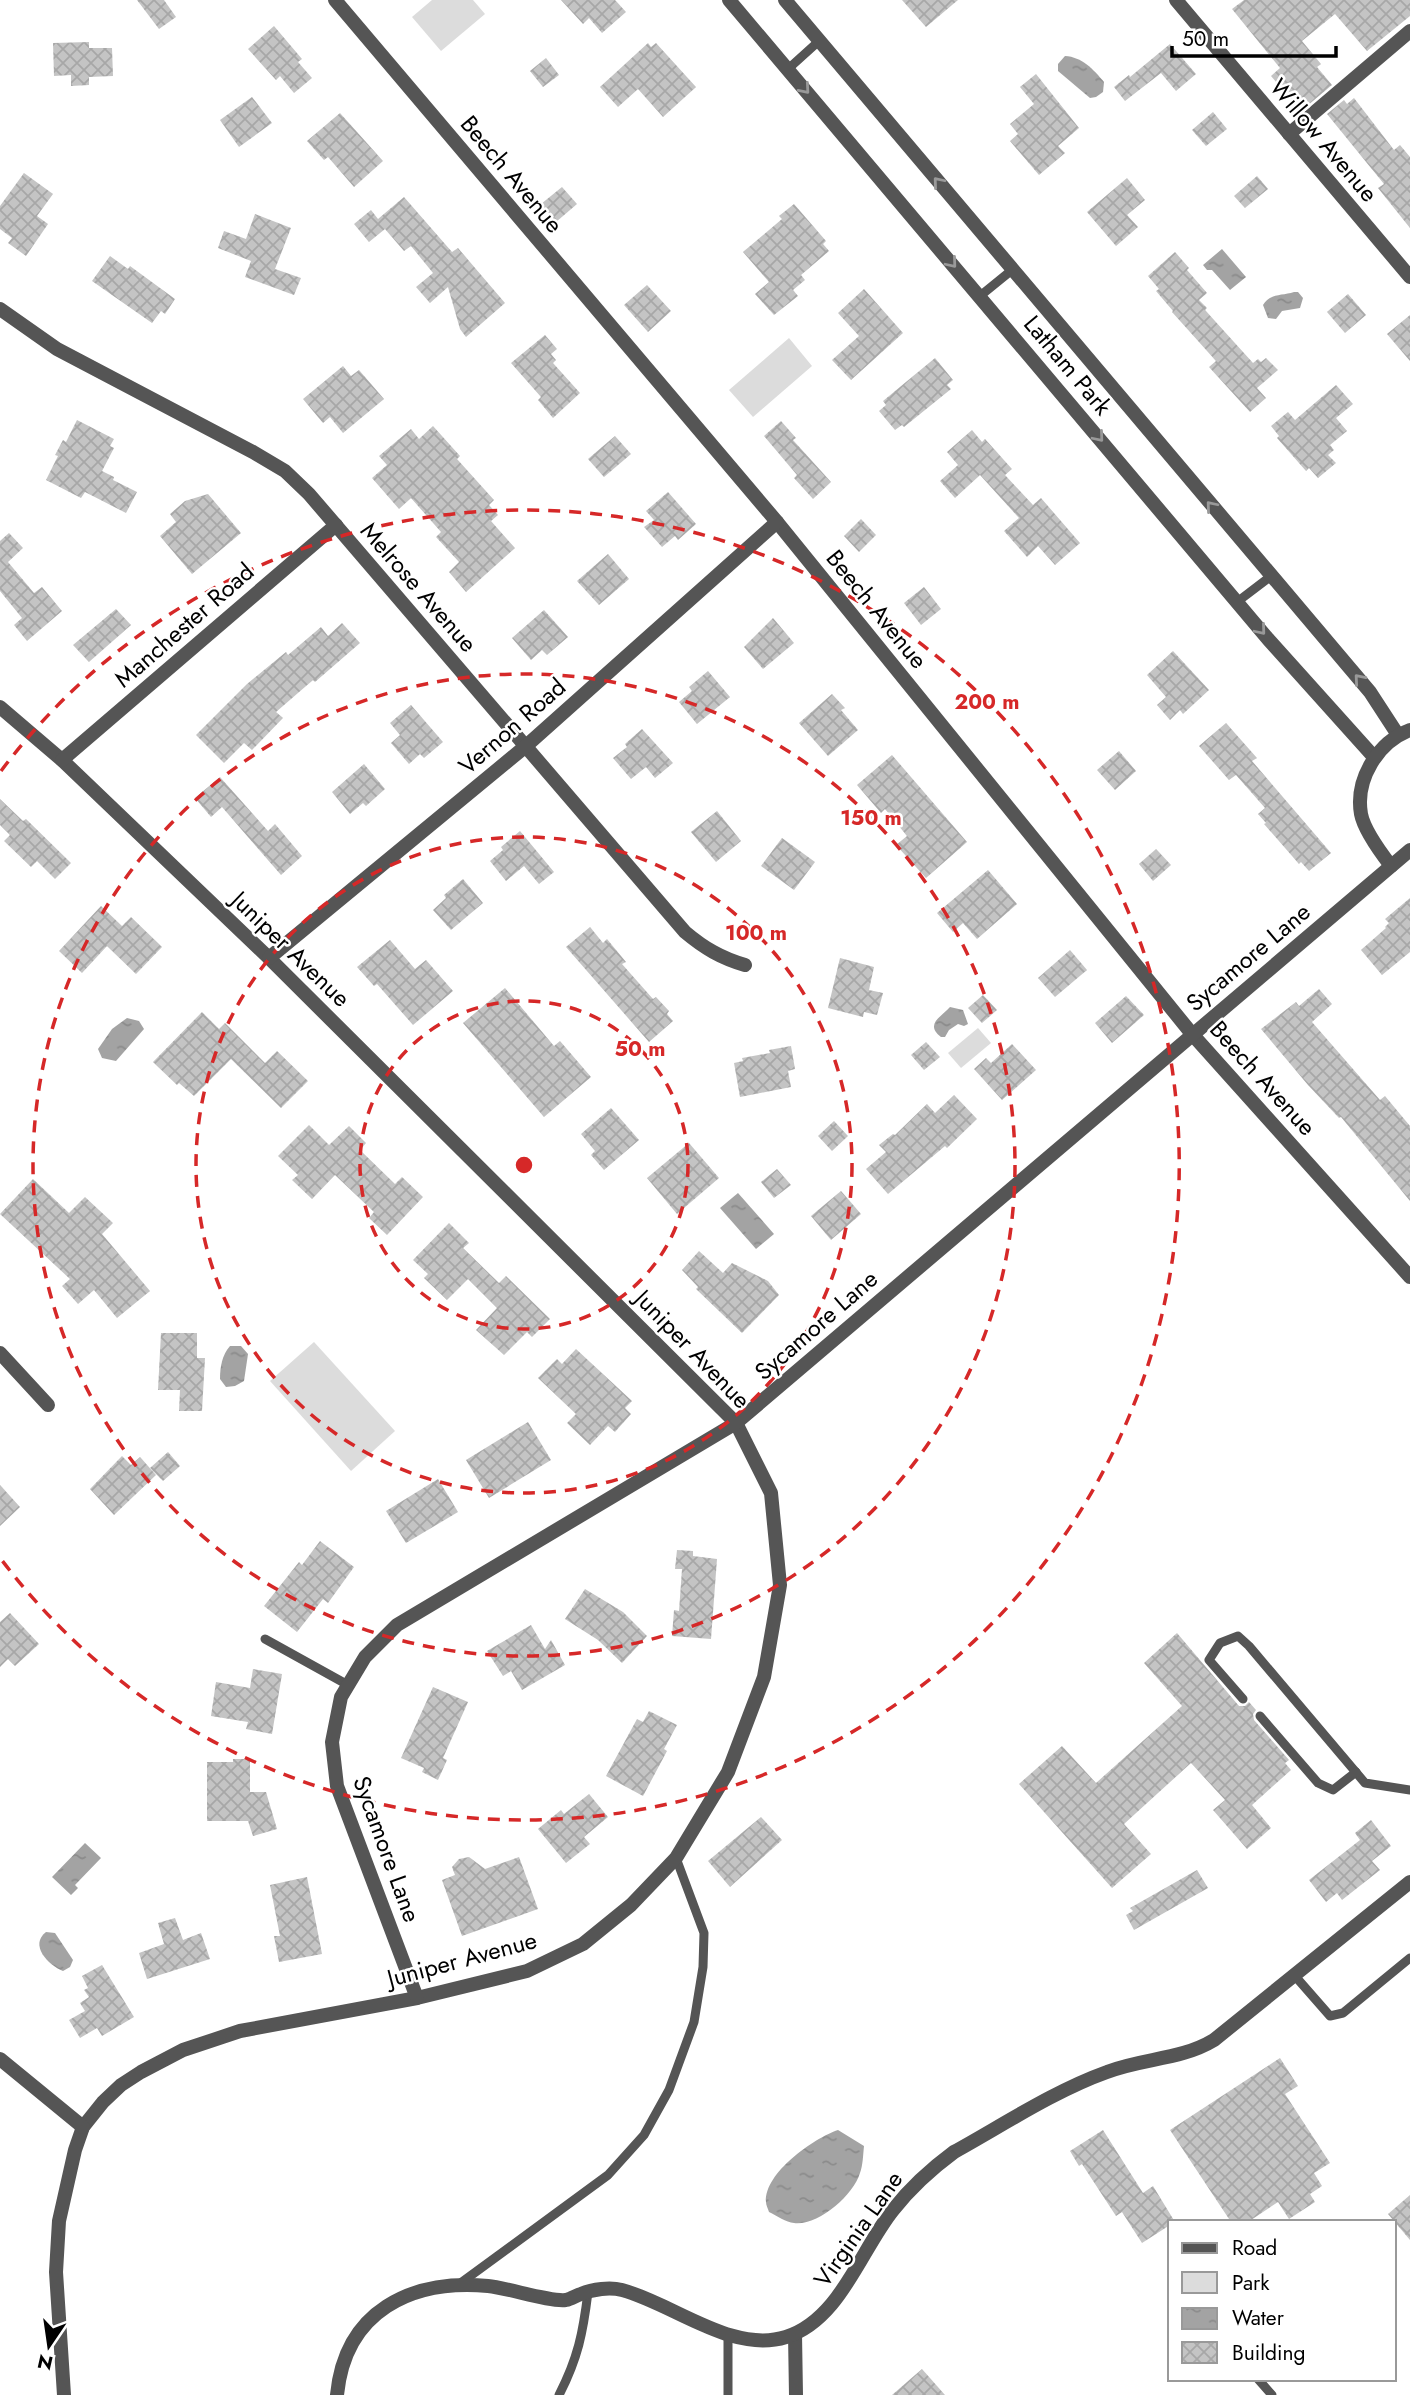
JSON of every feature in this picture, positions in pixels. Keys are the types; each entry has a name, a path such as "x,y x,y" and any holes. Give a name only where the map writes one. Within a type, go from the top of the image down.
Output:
{"street":[{"name":"Beech Avenue","path":"335,0 777,522 1192,1034 1410,1277"},
{"name":"Latham Park","path":"729,0 1237,601 1374,757"},
{"name":"Latham Park","path":"785,0 1404,732 1374,757 1362,785 1361,815 1391,866"},
{"name":"Willow Avenue","path":"1176,0 1410,277"},
{"path":"1289,134 1410,32"},
{"name":"Melrose Avenue","path":"0,309 57,349 285,471 309,494 685,932 703,947 725,959 745,965"},
{"name":"Vernon Road","path":"270,958 526,746 777,522"},
{"name":"Manchester Road","path":"62,760 335,525"},
{"name":"Juniper Avenue","path":"0,707 62,760 270,958 736,1423 771,1493 780,1585 764,1676 728,1772 676,1858 631,1905 583,1944 527,1971 417,1998 240,2031 183,2050 141,2072 121,2085 103,2102 83,2127 64,2199 57,2243 56,2272 64,2395"},
{"name":"Sycamore Lane","path":"417,1998 337,1786 332,1742 341,1697 365,1657 397,1625 736,1423 1410,850"},
{"path":"0,1353 48,1405"},
{"name":"Virginia Lane","path":"337,2395 347,2355 358,2331 377,2312 428,2289 458,2285 490,2286 566,2300 588,2292 618,2289 646,2297 728,2334 763,2342 795,2334 813,2323 830,2307 891,2212 916,2182 954,2152 1082,2082 1133,2064 1191,2052 1225,2034 1410,1882"},
{"path":"0,2059 83,2127"},
{"path":"795,2334 796,2395"}],"lane":[{"path":"788,68 819,41"},
{"path":"980,296 1012,270"},
{"path":"1237,601 1271,576"},
{"path":"1243,1699 1209,1660 1220,1643 1238,1636 1365,1783 1410,1790"},
{"path":"265,1639 348,1685"},
{"path":"1260,1716 1318,1783 1334,1790 1356,1772"},
{"path":"458,2285 608,2175 644,2135 669,2090 694,2022 703,1967 704,1933 676,1858"},
{"path":"1296,1976 1330,2016 1343,2013 1410,1958"},
{"path":"559,2395 572,2369 583,2335 588,2292"},
{"path":"728,2334 728,2395"},
{"path":"1260,2381 1272,2395"}],"green space":[{"path":"432,0 473,0 485,14 441,51 412,17"},
{"path":"789,338 812,366 753,417 729,390"},
{"path":"978,1028 991,1043 961,1068 948,1053"},
{"path":"314,1342 395,1431 351,1471 270,1381"}],"water":[{"path":"1065,56 1082,61 1091,68 1104,82 1103,92 1090,98 1058,71 1058,64"},
{"path":"1222,249 1246,277 1230,290 1212,270 1207,270 1203,265"},
{"path":"1298,292 1303,298 1300,308 1282,311 1276,319 1268,318 1263,305 1266,301"},
{"path":"950,1007 963,1010 968,1024 958,1024 949,1030 945,1037 941,1037 934,1025"},
{"path":"127,1018 139,1021 144,1029 116,1061 102,1058 98,1049 112,1029"},
{"path":"738,1193 774,1234 756,1249 720,1208"},
{"path":"230,1346 241,1346 248,1354 244,1381 226,1387 220,1379 220,1370 223,1357"},
{"path":"85,1843 101,1858 75,1885 78,1888 71,1895 52,1877"},
{"path":"46,1932 55,1933 73,1960 70,1967 63,1971 42,1954 39,1943"},
{"path":"838,2130 864,2146 861,2170 850,2191 824,2215 803,2223 794,2223 769,2212 766,2202 768,2191 782,2169 804,2149"}],"building":[{"path":"137,0 164,0 176,17 159,29"},
{"path":"561,0 615,0 626,12 602,33 589,18 583,24"},
{"path":"902,0 958,0 926,27"},
{"path":"1244,0 1410,0 1410,16 1367,51 1335,14 1302,41 1321,64 1317,67 1332,85 1301,111 1271,76 1280,68 1232,9"},
{"path":"274,26 302,59 298,62 312,78 294,93 280,76 276,80 248,49"},
{"path":"89,42 89,48 112,48 113,76 89,77 89,85 71,86 71,75 54,76 53,43"},
{"path":"648,43 651,47 656,43 696,87 663,117 638,89 618,107 600,87"},
{"path":"1170,44 1196,74 1176,91 1161,73 1125,101 1114,87"},
{"path":"546,58 559,75 543,87 530,71"},
{"path":"1036,74 1079,128 1058,146 1065,153 1039,175 1010,141 1018,134 1010,124 1034,104 1020,87"},
{"path":"252,97 272,123 239,147 220,120"},
{"path":"1354,98 1394,150 1400,145 1410,157 1410,228 1378,188 1384,184 1327,114 1344,100 1347,104"},
{"path":"1213,112 1227,129 1206,146 1192,130"},
{"path":"340,113 383,161 354,187 328,157 324,160 307,141"},
{"path":"24,173 53,194 37,216 48,224 26,256 8,243 12,238 0,229 0,206"},
{"path":"1257,176 1268,189 1245,208 1234,196"},
{"path":"1127,178 1145,200 1127,215 1138,227 1116,246 1087,212"},
{"path":"562,187 577,204 556,222 541,204"},
{"path":"404,197 452,252 458,248 505,303 466,337 460,329 448,287 430,303 416,287 433,273 411,246 404,251 385,229 369,242 354,224 371,210 378,219"},
{"path":"794,204 826,241 823,244 829,251 801,275 805,280 793,290 798,296 774,315 755,294 769,282 743,252 782,219 779,216"},
{"path":"255,214 291,228 275,269 301,278 294,295 245,277 251,261 218,248 224,231 246,239"},
{"path":"1175,252 1207,293 1199,300 1207,308 1205,310 1253,363 1266,358 1278,370 1257,388 1266,398 1250,412 1209,367 1216,361 1172,312 1148,276"},
{"path":"110,256 128,269 130,266 175,299 165,314 161,311 152,323 92,281"},
{"path":"647,285 671,311 648,332 624,305"},
{"path":"864,289 903,333 851,380 832,360 859,336 838,313"},
{"path":"1348,294 1366,315 1345,333 1327,312"},
{"path":"1410,315 1410,361 1387,334"},
{"path":"545,335 557,349 551,354 556,360 553,363 580,393 553,418 538,400 541,397 511,363"},
{"path":"935,358 953,380 947,385 951,389 904,427 902,425 895,430 879,411 886,405 883,401"},
{"path":"343,366 351,376 359,370 384,399 343,433 330,417 323,423 303,399"},
{"path":"1336,385 1353,404 1336,418 1347,431 1330,445 1334,450 1328,455 1336,463 1318,478 1309,468 1306,471 1277,438 1279,436 1271,426 1288,412 1295,420"},
{"path":"77,420 114,439 110,446 114,448 102,471 137,492 126,513 85,492 81,498 46,480 58,456 55,455 63,440 66,442"},
{"path":"781,421 796,438 793,440 831,482 813,499 794,478 797,475 764,436"},
{"path":"433,426 460,456 457,459 494,500 489,505 498,515 491,521 515,548 466,592 449,572 459,562 436,537 441,532 411,498 399,509 372,478 387,465 379,456 411,429 419,439"},
{"path":"972,430 982,442 985,439 1012,469 1005,475 1033,505 1041,498 1080,543 1055,565 1038,546 1027,557 1004,531 1019,518 980,475 955,498 940,481 958,465 947,452"},
{"path":"615,436 631,454 604,477 588,459"},
{"path":"668,492 696,524 678,540 675,536 662,547 644,527 654,520 646,511"},
{"path":"208,494 241,533 192,574 160,536 176,522 170,514 185,501"},
{"path":"861,519 876,535 859,552 844,536"},
{"path":"9,533 23,548 8,562 34,593 42,587 62,611 27,641 14,625 22,618 0,591 0,541"},
{"path":"608,554 629,579 599,605 577,581"},
{"path":"924,587 941,609 921,625 904,603"},
{"path":"116,609 131,625 89,662 73,645"},
{"path":"544,610 568,637 547,655 542,650 531,660 512,638"},
{"path":"773,618 794,643 763,669 744,647"},
{"path":"342,623 360,643 276,712 283,718 252,750 244,743 224,763 196,735 247,684 286,652 288,655 321,627 328,636"},
{"path":"1173,651 1209,690 1183,714 1180,710 1170,720 1157,705 1166,697 1147,675"},
{"path":"708,671 730,697 697,724 679,702 692,691 689,687"},
{"path":"832,694 845,708 841,710 858,730 828,756 799,723"},
{"path":"411,705 443,742 424,758 420,754 409,764 391,743 400,735 390,723"},
{"path":"1226,723 1257,758 1252,761 1331,853 1309,871 1301,862 1299,864 1264,824 1266,823 1258,814 1265,808 1236,775 1229,780 1199,746"},
{"path":"642,729 673,763 655,778 646,767 631,779 613,758 627,747 625,744"},
{"path":"1119,751 1136,771 1115,790 1097,770"},
{"path":"892,755 967,842 926,878 896,845 907,836 885,809 881,813 857,785"},
{"path":"364,764 385,789 366,806 363,803 350,814 332,792"},
{"path":"220,777 268,831 275,824 302,856 281,875 222,807 211,817 195,798"},
{"path":"0,799 23,821 26,819 71,863 55,879 37,861 31,867 4,841 10,835 0,825"},
{"path":"717,811 741,841 716,862 691,832"},
{"path":"520,831 554,872 539,884 524,866 506,881 490,861 503,850 501,847"},
{"path":"782,838 815,862 794,890 761,866"},
{"path":"1156,849 1171,865 1153,881 1139,864"},
{"path":"988,870 1017,904 977,939 963,923 953,932 937,913"},
{"path":"463,879 483,903 451,930 433,910 446,898 444,895"},
{"path":"1410,898 1410,952 1382,975 1361,950 1386,928 1389,923 1385,919"},
{"path":"101,906 122,926 131,917 162,947 136,974 107,946 82,973 59,951"},
{"path":"590,927 603,943 607,939 626,962 622,964 653,999 656,997 669,1011 667,1014 673,1021 649,1042 566,947"},
{"path":"390,940 415,969 426,960 453,991 413,1025 377,984 374,986 357,967"},
{"path":"1070,950 1087,970 1055,997 1038,978"},
{"path":"840,958 874,967 869,990 883,993 877,1015 864,1012 863,1017 828,1008"},
{"path":"505,988 554,1046 560,1041 591,1077 544,1117 463,1023"},
{"path":"1319,989 1332,1004 1312,1022 1380,1100 1385,1096 1410,1126 1410,1201 1341,1117 1339,1118 1308,1085 1261,1029 1296,1002 1299,1006"},
{"path":"983,995 997,1010 982,1023 968,1008"},
{"path":"1126,996 1144,1015 1112,1043 1095,1023"},
{"path":"202,1012 219,1029 225,1023 265,1063 277,1051 308,1081 281,1108 231,1059 194,1096 179,1083 177,1085 153,1062"},
{"path":"926,1042 940,1057 924,1070 911,1055"},
{"path":"1012,1044 1036,1070 1002,1100 974,1069 986,1058 991,1063"},
{"path":"791,1046 795,1069 788,1071 791,1087 740,1097 734,1063 743,1061 742,1058"},
{"path":"954,1095 977,1119 947,1148 945,1146 888,1194 866,1169 886,1152 879,1145 895,1135 927,1104 935,1113"},
{"path":"611,1108 639,1140 604,1170 591,1155 595,1151 581,1134"},
{"path":"834,1121 848,1136 832,1151 818,1136"},
{"path":"309,1125 329,1145 349,1126 366,1143 360,1150 395,1184 402,1177 423,1197 387,1235 369,1218 374,1212 335,1175 312,1199 292,1180 298,1175 278,1156"},
{"path":"689,1143 719,1178 677,1214 647,1178"},
{"path":"777,1169 791,1185 774,1198 761,1182"},
{"path":"33,1179 69,1213 85,1197 113,1223 102,1234 150,1291 117,1318 94,1290 78,1304 62,1286 70,1279 0,1214"},
{"path":"841,1191 861,1214 831,1240 811,1216"},
{"path":"449,1223 469,1243 463,1248 499,1283 506,1276 550,1319 532,1337 527,1332 504,1355 476,1330 497,1308 468,1279 447,1300 424,1278 428,1274 413,1260"},
{"path":"699,1251 723,1273 732,1263 768,1281 779,1295 742,1333 696,1289 698,1287 682,1270"},
{"path":"161,1333 197,1333 197,1358 205,1358 202,1411 179,1411 180,1390 158,1390"},
{"path":"576,1349 632,1401 625,1408 631,1414 615,1432 608,1426 590,1445 567,1423 576,1414 538,1378 557,1359 562,1364"},
{"path":"528,1422 551,1460 489,1498 466,1460"},
{"path":"168,1452 180,1466 163,1481 150,1468"},
{"path":"122,1456 131,1465 140,1457 156,1475 114,1515 90,1489"},
{"path":"438,1479 458,1512 406,1543 386,1511"},
{"path":"0,1485 20,1507 0,1526"},
{"path":"320,1541 354,1567 328,1603 323,1599 297,1632 264,1606 299,1562 302,1565"},
{"path":"677,1550 693,1551 693,1556 717,1559 711,1639 672,1636 674,1610 679,1611 682,1569 675,1569"},
{"path":"585,1589 623,1612 647,1636 622,1663 598,1640 565,1619"},
{"path":"10,1613 39,1644 15,1666 8,1659 0,1667 0,1622"},
{"path":"531,1625 545,1649 551,1640 565,1665 522,1690 511,1671 503,1676 487,1651"},
{"path":"1177,1633 1239,1706 1245,1706 1249,1702 1256,1710 1253,1714 1254,1720 1289,1760 1285,1763 1291,1770 1252,1805 1271,1828 1247,1849 1213,1810 1225,1800 1191,1763 1124,1824 1151,1854 1112,1888 1019,1784 1062,1746 1096,1783 1182,1706 1144,1663"},
{"path":"253,1669 282,1674 272,1734 246,1729 248,1722 211,1716 216,1682 250,1688"},
{"path":"433,1687 468,1702 443,1758 447,1760 438,1780 422,1772 424,1768 401,1758"},
{"path":"649,1711 677,1725 664,1749 667,1751 643,1796 606,1776 637,1719 643,1722"},
{"path":"233,1759 250,1759 250,1792 266,1792 277,1829 253,1836 248,1821 207,1821 207,1762 233,1762"},
{"path":"589,1794 608,1817 584,1837 590,1844 566,1863 538,1829 561,1810 564,1814"},
{"path":"761,1817 782,1840 730,1887 708,1861"},
{"path":"1371,1820 1391,1846 1372,1861 1380,1870 1342,1900 1337,1893 1326,1902 1309,1880 1360,1840 1355,1833"},
{"path":"469,1857 485,1869 519,1857 538,1909 462,1936 442,1880 455,1875 452,1867 459,1859"},
{"path":"1197,1870 1208,1888 1134,1930 1126,1915 1133,1911 1130,1908"},
{"path":"307,1877 322,1954 279,1962 274,1936 280,1936 270,1885"},
{"path":"175,1918 183,1940 201,1933 210,1959 147,1979 139,1953 164,1944 158,1923"},
{"path":"102,1965 134,2017 102,2036 97,2028 80,2038 69,2020 85,2011 80,2003 89,1997 84,1990 88,1988 82,1976"},
{"path":"1280,2058 1298,2086 1285,2094 1330,2163 1314,2173 1322,2186 1310,2194 1315,2202 1289,2219 1278,2202 1251,2220 1230,2220 1170,2130"},
{"path":"1103,2130 1143,2193 1153,2186 1174,2220 1168,2220 1168,2226 1142,2243 1122,2212 1116,2216 1082,2164 1079,2166 1070,2151"},
{"path":"1410,2195 1410,2240 1396,2220 1388,2214"},
{"path":"922,2369 945,2395 892,2395"}]}
